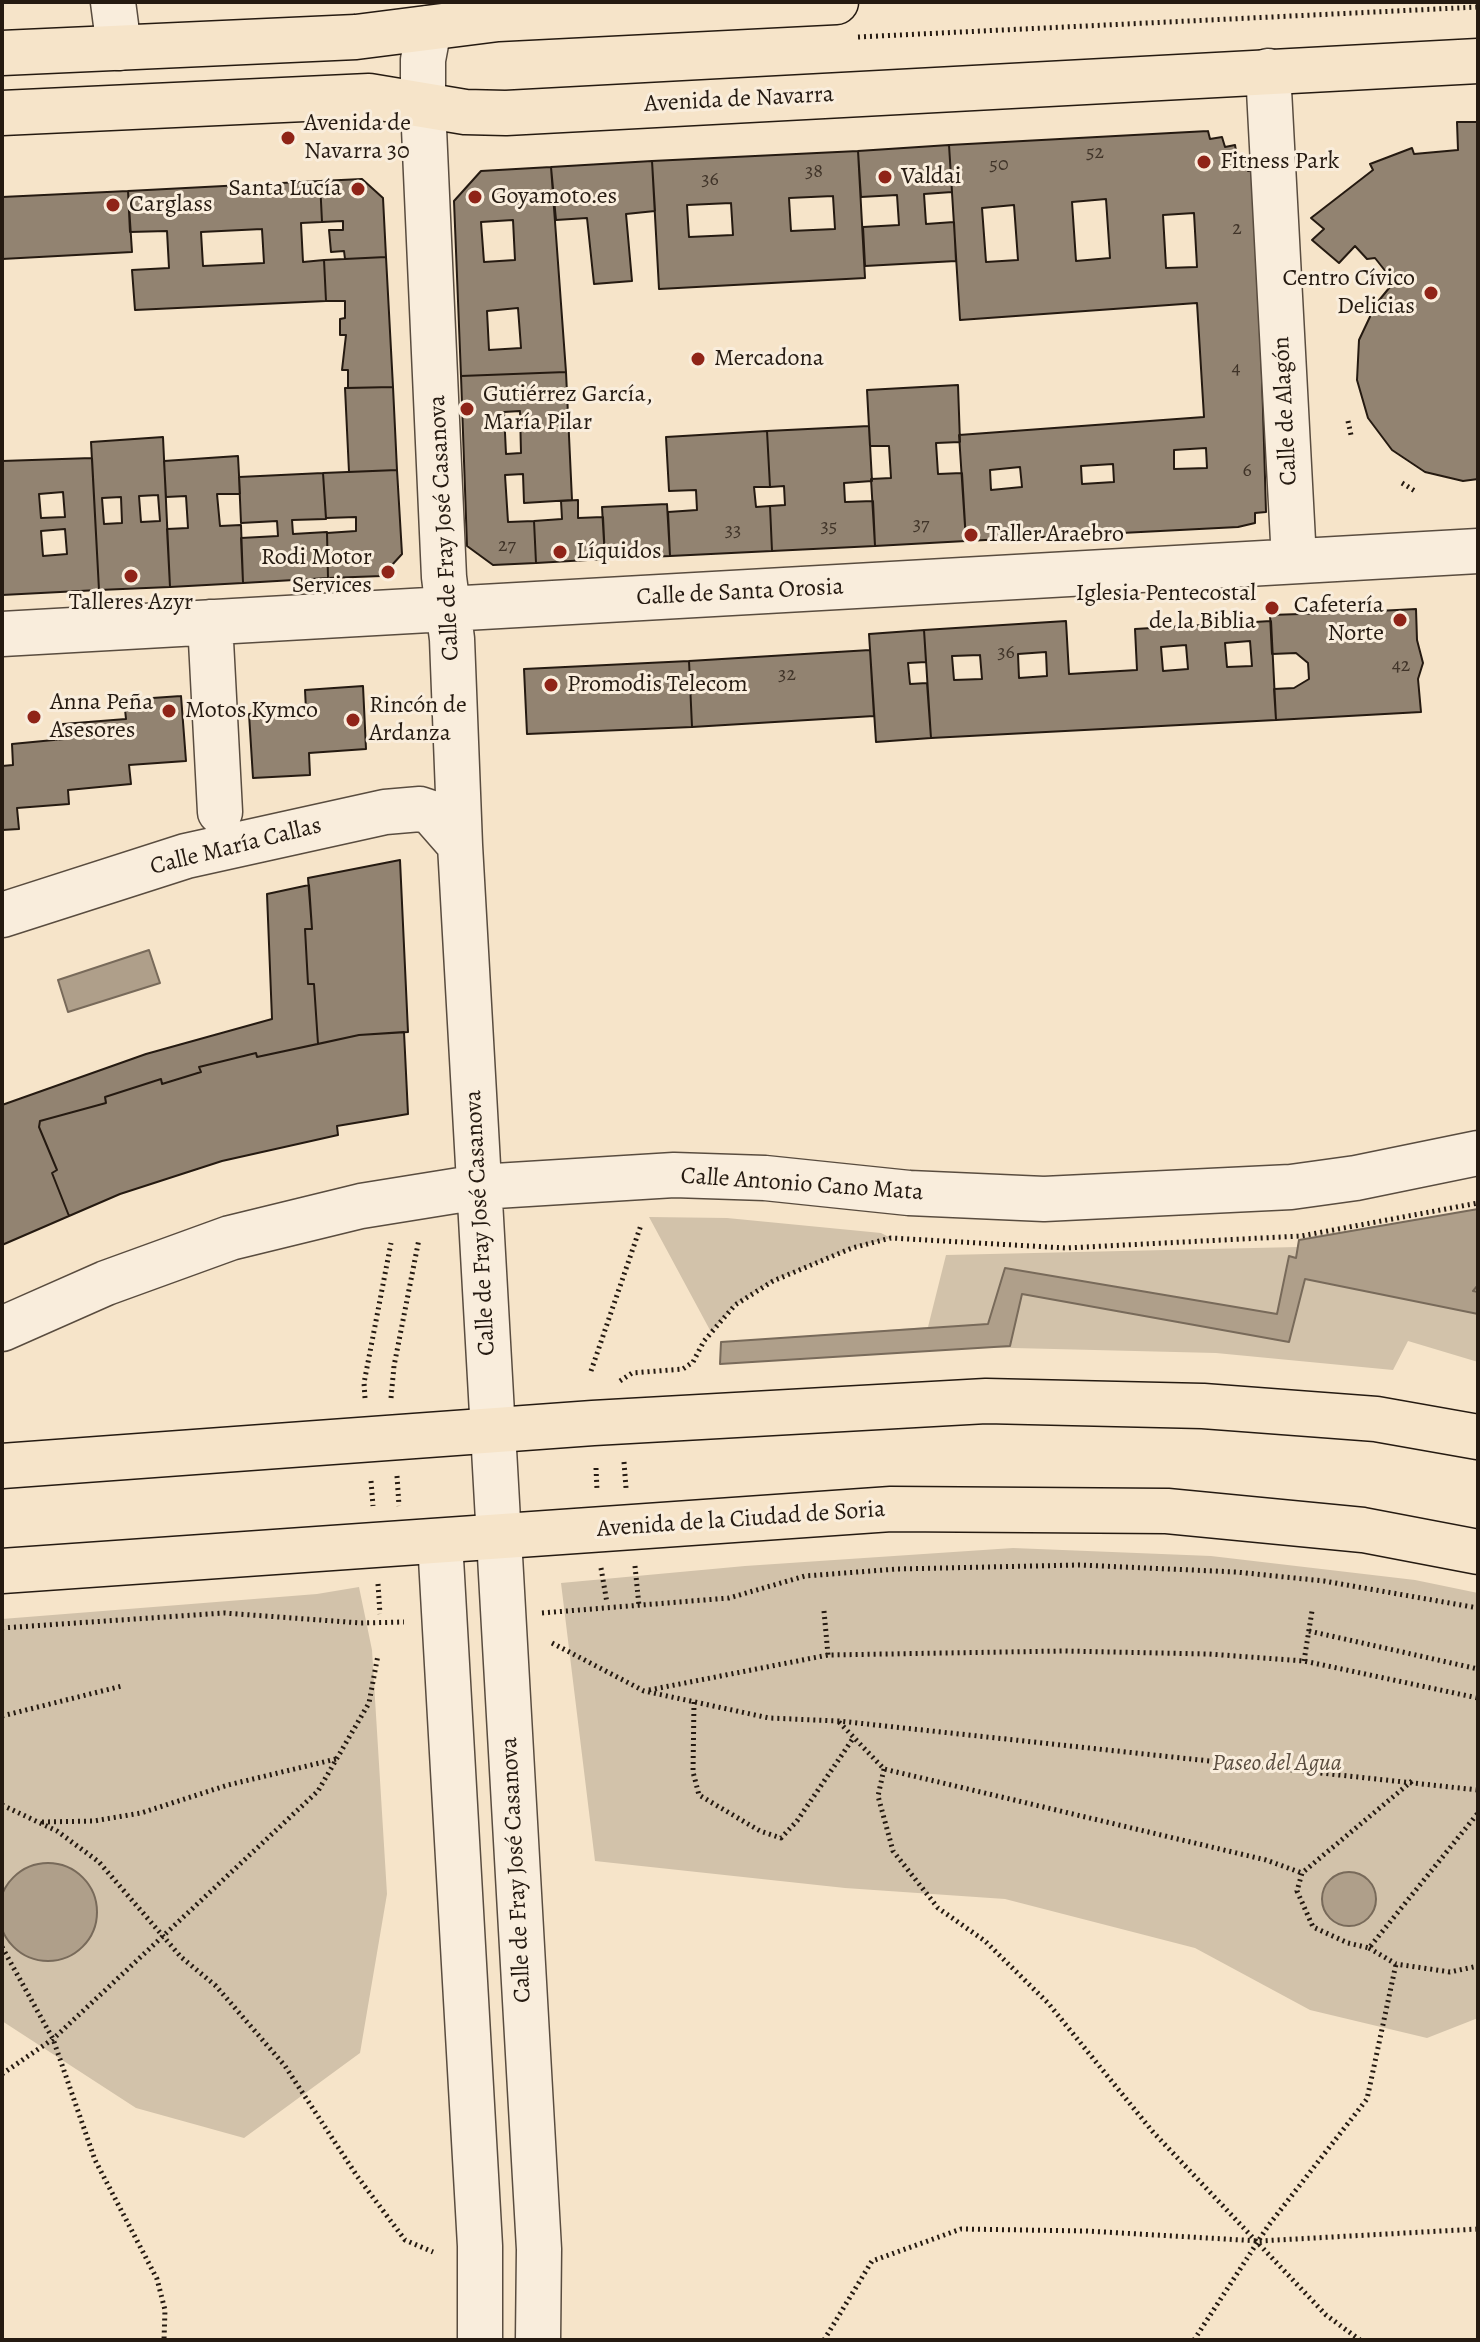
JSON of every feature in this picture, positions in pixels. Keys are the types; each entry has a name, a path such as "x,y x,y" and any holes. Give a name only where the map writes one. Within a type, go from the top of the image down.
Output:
{"main road":[{"path":"2,53 356,37 430,15 498,19 836,2"},
{"name":"Avenida de Navarra","path":"2,113 328,96 369,96 423,106 506,113 1478,61"},
{"path":"2,1466 622,1422 986,1401 1203,1406 1376,1419 1478,1437"},
{"name":"Avenida de la Ciudad de Soria","path":"2,1571 891,1509 1167,1511 1363,1530 1478,1552"}],"street":[{"path":"113,2 119,48"},
{"name":"Calle de Fray José Casanova","path":"430,15 423,60 423,106 444,577 450,610 460,845 538,2235 538,2340"},
{"name":"Calle de Alagón","path":"1268,71 1294,560"},
{"name":"Calle de Santa Orosia","path":"2,634 1478,551"},
{"path":"210,622 220,812"},
{"name":"Calle María Callas","path":"2,915 186,856 385,812 420,809 432,813 460,845"},
{"name":"Calle Antonio Cano Mata","path":"2,1329 106,1283 230,1238 361,1206 479,1187 674,1175 765,1178 909,1193 1044,1199 1291,1187 1356,1178 1478,1153"},
{"path":"440,1541 480,2246 480,2340"}],"path":[{"path":"1348,421 1351,435"},
{"path":"1402,483 1415,491"},
{"path":"639,1606 629,1528 620,1378 632,1373 683,1369 693,1362 704,1341 735,1305 773,1281 852,1248 891,1238 1066,1248 1301,1236 1478,1203"},
{"path":"591,1371 641,1225"},
{"path":"391,1405 394,1366 421,1230"},
{"path":"366,1408 364,1383 392,1238"},
{"path":"596,1468 597,1490"},
{"path":"371,1481 373,1507"},
{"path":"536,1614 729,1598 805,1576 897,1569 1079,1565 1280,1577 1478,1608"},
{"path":"601,1567 607,1603"},
{"path":"378,1583 380,1614"},
{"path":"824,1611 828,1655"},
{"path":"1304,1661 1312,1611"},
{"path":"2,1628 224,1613 361,1623 413,1621"},
{"path":"1309,1631 1478,1669"},
{"path":"552,1643 644,1691 769,1718 839,1721 1478,1790"},
{"path":"644,1691 828,1655 1063,1651 1209,1654 1304,1661 1478,1698"},
{"path":"2,2074 53,2039 318,1791 369,1703 378,1655"},
{"path":"2,1716 122,1686"},
{"path":"694,1702 693,1772 699,1795 760,1831 781,1838 797,1821 854,1737"},
{"path":"839,1721 884,1769 1266,1860 1302,1873"},
{"path":"40,1822 94,1821 141,1813 228,1785 337,1758"},
{"path":"884,1769 878,1796 893,1851 938,1908 985,1941 1048,2003 1153,2132 1326,2315 1360,2340"},
{"path":"1412,1781 1302,1873 1297,1891 1313,1927 1348,1943 1369,1948 1396,1964 1450,1972 1478,1966"},
{"path":"2,1805 40,1822 99,1862 162,1936 216,1986 285,2066 357,2176 405,2240 433,2252"},
{"path":"1369,1948 1478,1813"},
{"path":"2,1947 53,2039 95,2160 157,2279 165,2310 164,2340"},
{"path":"1194,2340 1259,2241 1367,2099 1396,1964"},
{"path":"824,2340 872,2261 961,2229 1259,2241 1478,2229"}],"green space":[{"path":"649,1217 727,1218 881,1233 891,1238 852,1248 773,1281 735,1305 711,1332"},
{"path":"1298,1247 1296,1258 1472,1291 1478,1285 1478,1362 1408,1341 1393,1370 1216,1353 973,1347 720,1364 721,1342 928,1327 946,1255"},
{"name":"Paseo del Agua","path":"1013,1548 1211,1556 1415,1580 1478,1593 1478,2018 1427,2038 1310,2010 1195,1948 1005,1899 845,1888 595,1861 561,1583 745,1566"},
{"path":"359,1587 372,1650 387,1894 360,2053 244,2138 136,2108 2,2021 2,1619 317,1594"}],"shaded area":[{"path":"149,950 160,983 68,1012 58,980"},
{"path":"1478,1209 1478,1285 1473,1291 1478,1292 1478,1314 1305,1279 1289,1342 1022,1294 1010,1346 720,1364 721,1342 988,1324 1005,1268 1277,1314 1289,1256 1296,1258 1299,1240"},
{"path":"48,1863 67,1867 83,1877 93,1893 97,1912 93,1931 83,1947 67,1957 48,1961 29,1957 13,1947 3,1931 -1,1912 3,1893 13,1877 29,1867"},
{"path":"1349,1872 1368,1880 1376,1899 1368,1918 1349,1926 1330,1918 1322,1899 1330,1880"}],"building":[{"name":"Centro Cívico Delicias","path":"1457,122 1478,122 1478,479 1463,481 1425,472 1392,450 1368,418 1357,380 1359,340 1376,304 1394,282 1375,258 1367,259 1355,246 1339,263 1312,240 1324,229 1311,218 1373,170 1370,164 1412,148 1414,154 1458,150"},
{"path":"1208,131 1210,139 1222,137 1225,147 1235,145 1237,157 1245,155 1248,171 1256,170 1266,512 1255,513 1255,523 1238,527 966,541 959,435 1204,417 1197,303 960,320 949,145","holes":["1106,199 1110,258 1076,261 1072,202","1014,205 1018,260 986,262 982,208","1194,213 1197,267 1166,268 1163,215","1206,448 1207,468 1174,469 1174,450","1113,464 1114,482 1082,484 1081,466","1020,467 1022,487 991,490 990,470"]},
{"path":"949,145 952,192 924,194 926,224 954,222 956,261 865,266 863,227 899,225 897,195 861,197 858,151"},
{"path":"858,151 865,278 659,289 652,161","holes":["833,196 835,229 791,231 789,198","731,203 733,235 689,237 687,205"]},
{"path":"652,161 655,211 626,214 632,281 594,284 587,218 556,220 551,167"},
{"path":"551,167 566,372 461,376 454,201 481,171","holes":["513,220 515,260 484,262 481,222","518,308 521,348 489,350 487,311"]},
{"path":"362,179 383,198 386,257 345,259 344,251 331,252 329,230 343,230 343,221 322,222 320,181"},
{"path":"320,181 322,222 301,223 303,262 324,260 326,301 135,310 132,270 169,268 167,231 130,232 128,191","holes":["262,229 264,263 203,266 201,232"]},
{"path":"128,191 132,252 2,259 2,197"},
{"path":"386,257 393,387 348,388 348,370 342,370 346,335 340,335 340,319 345,318 345,301 326,301 324,260"},
{"path":"566,372 572,500 524,503 523,474 505,475 508,522 534,521 536,563 493,565 467,546 461,376","holes":["520,411 521,453 506,454 504,412"]},
{"path":"958,385 960,442 936,443 938,474 962,473 966,541 875,546 871,479 891,478 889,446 870,446 867,390"},
{"path":"393,387 397,470 349,472 345,388"},
{"path":"869,426 872,481 844,483 845,502 873,501 875,546 772,551 770,506 785,505 784,486 770,487 767,431"},
{"path":"767,431 770,487 754,487 756,507 770,506 772,551 670,556 668,512 697,510 696,490 669,491 666,437"},
{"path":"163,437 170,587 99,590 91,442","holes":["158,495 160,521 141,522 139,496","121,497 122,523 104,524 102,498"]},
{"path":"238,456 240,494 217,494 220,526 241,525 243,583 170,587 167,529 188,528 186,496 166,497 164,461"},
{"path":"92,458 99,590 2,595 2,461","holes":["63,492 65,517 41,518 39,494","65,529 67,554 43,556 41,531"]},
{"path":"397,470 402,554 382,576 328,578 327,533 356,531 356,517 326,518 323,473"},
{"path":"323,473 326,519 292,520 293,534 327,532 328,578 243,583 241,538 278,536 277,521 241,523 239,477"},
{"path":"578,500 578,518 603,517 605,559 536,563 534,521 562,519 561,501"},
{"path":"667,504 670,556 605,559 602,507"},
{"path":"1342,607 1359,612 1416,609 1417,640 1423,663 1418,679 1421,712 1276,720 1274,689 1294,688 1309,679 1308,663 1296,653 1272,654 1270,615 1331,613"},
{"path":"1066,621 1069,674 1137,670 1135,629 1271,621 1276,720 931,738 924,630","holes":["1250,641 1252,666 1227,667 1225,643","1186,645 1188,669 1163,671 1161,647","1046,652 1047,676 1019,678 1018,654","980,655 982,679 954,680 952,656"]},
{"path":"924,630 926,662 908,663 910,684 927,683 931,738 876,742 869,634"},
{"path":"870,650 874,716 692,727 689,661"},
{"path":"689,661 692,727 527,734 524,669"},
{"path":"363,686 366,749 309,753 310,775 253,778 249,714 306,710 305,690"},
{"path":"181,696 186,761 129,765 131,784 68,790 69,804 17,808 19,829 2,830 2,766 13,765 12,744 64,739 63,724 126,719 124,700"},
{"path":"400,860 408,1032 359,1035 318,1044 314,984 308,984 305,929 312,929 308,878"},
{"path":"309,885 312,929 305,929 308,984 314,984 318,1044 257,1057 256,1053 199,1067 201,1072 162,1084 161,1079 105,1097 106,1103 40,1121 39,1127 57,1170 52,1173 69,1216 2,1245 2,1105 146,1054 272,1019 267,894"},
{"path":"404,1032 408,1114 337,1126 338,1135 222,1161 120,1194 69,1216 52,1173 57,1170 39,1127 40,1121 106,1103 105,1097 161,1079 162,1084 201,1072 199,1067 256,1053 257,1057 359,1035"}],"place":[{"name":"Avenida de Navarra 30","path":"288,138"},
{"name":"Fitness Park","path":"1204,162"},
{"name":"Valdai","path":"885,177"},
{"name":"Santa Lucía","path":"358,189"},
{"name":"Goyamoto.es","path":"475,197"},
{"name":"Carglass","path":"113,205"},
{"name":"Centro Cívico Delicias","path":"1431,293"},
{"name":"Mercadona","path":"698,359"},
{"name":"Gutiérrez García, María Pilar","path":"467,409"},
{"name":"Taller Araebro","path":"971,535"},
{"name":"Líquidos","path":"560,552"},
{"name":"Rodi Motor Services","path":"388,572"},
{"name":"Talleres Azyr","path":"131,576"},
{"name":"Iglesia Pentecostal de la Biblia","path":"1272,608"},
{"name":"Cafetería Norte","path":"1400,620"},
{"name":"Promodis Telecom","path":"551,685"},
{"name":"Motos Kymco","path":"169,711"},
{"name":"Anna Peña Asesores","path":"34,717"},
{"name":"Rincón de Ardanza","path":"353,720"}]}
